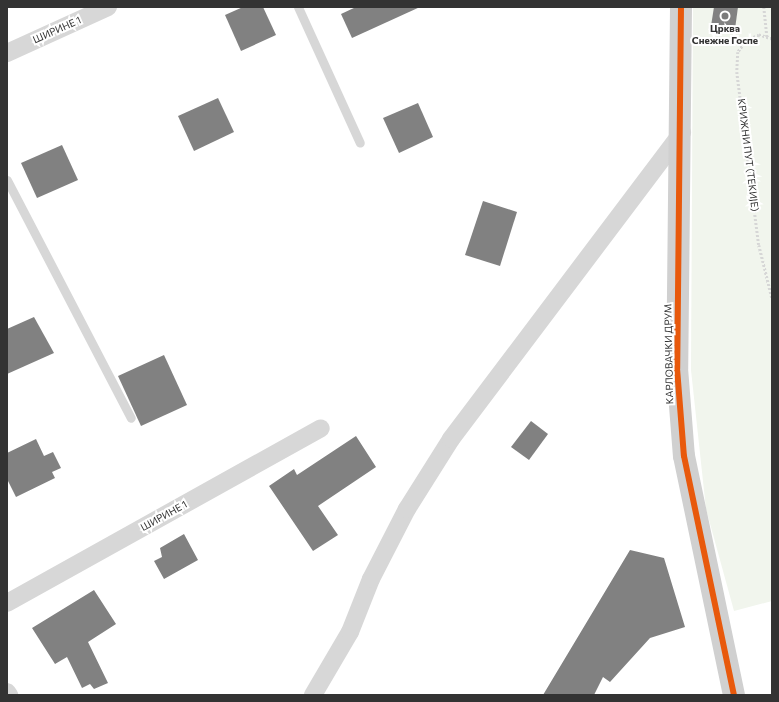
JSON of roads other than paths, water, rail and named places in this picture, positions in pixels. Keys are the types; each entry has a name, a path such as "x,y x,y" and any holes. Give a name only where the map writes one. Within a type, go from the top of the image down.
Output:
{"main road":[{"name":"КАРЛОВАЧКИ ДРУМ","path":"681,7 682,132 677,368 684,456 734,695"}],"street":[{"name":"ШИРИНЕ 1","path":"7,53 108,7"},
{"path":"313,695 350,632 371,579 407,509 451,438 682,132"},
{"name":"ШИРИНЕ 1","path":"7,603 321,428"}],"lane":[{"path":"298,7 360,142"},
{"path":"7,180 131,418"}],"place":[{"name":"Црква Снежне Госпе","path":"725,16"}]}
